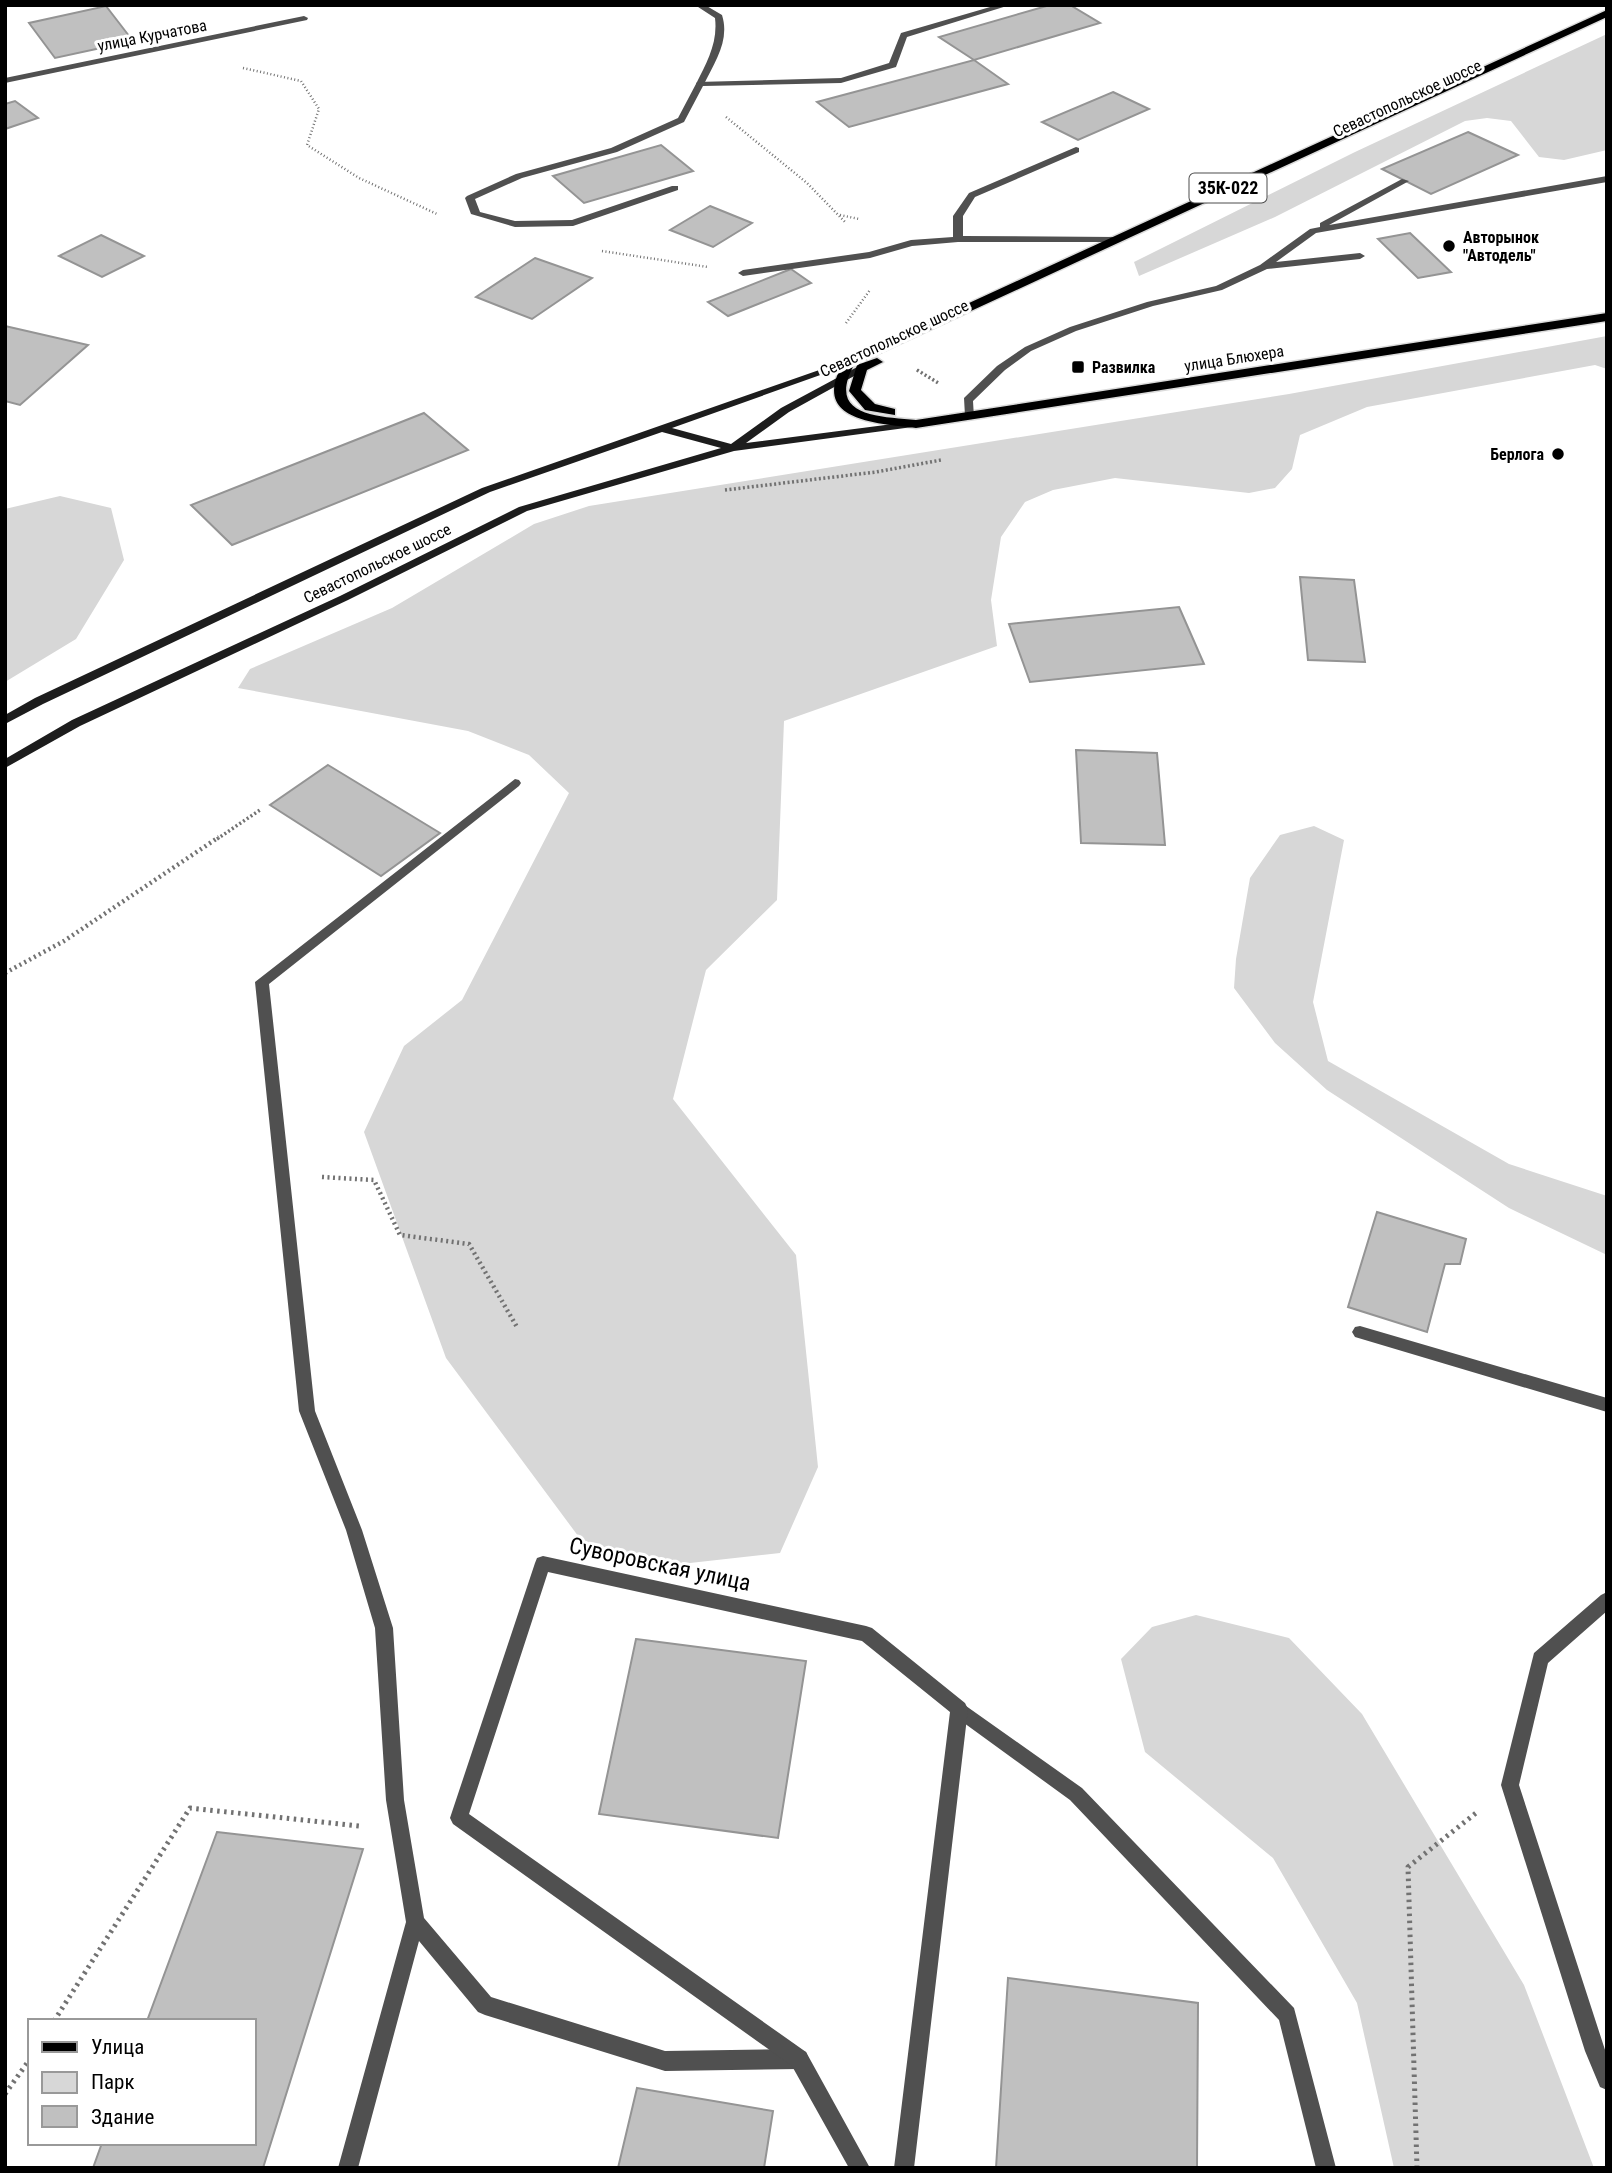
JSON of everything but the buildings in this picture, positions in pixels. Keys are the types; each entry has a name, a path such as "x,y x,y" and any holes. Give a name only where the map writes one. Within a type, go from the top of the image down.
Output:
{"main road":[{"name":"Севастопольское шоссе","path":"855,366 1115,240 1607,13"},
{"name":"Севастопольское шоссе","path":"5,720 39,701 486,490 659,428 892,356 1607,22"},
{"name":"улица Блюхера","path":"659,428 733,448 945,420 1607,317"},
{"path":"855,366 841,379 839,399 848,410 870,418 916,424"},
{"path":"855,366 855,391 870,407 898,414 945,420"},
{"name":"Севастопольское шоссе","path":"5,764 76,723 344,598 523,509 733,448 785,410 841,379"}],"street":[{"path":"675,188 573,223 515,223 476,214 470,198 519,176 614,150 681,120 721,33 719,17 699,5"},
{"path":"700,83 841,80 893,65 904,35 1006,5"},
{"name":"улица Курчатова","path":"5,80 304,18"},
{"path":"958,239 958,216 972,195 1076,150"},
{"path":"1313,231 1607,179"},
{"path":"971,416 968,400 1001,368 1028,349 1073,329 1150,304 1219,288 1264,267 1313,231 1405,181"},
{"path":"743,273 870,255 911,243 958,239 1115,240"},
{"path":"1264,267 1360,256"},
{"path":"348,2168 415,1922 399,1831 384,1629 354,1530 307,1411 262,982 515,783"},
{"path":"1360,1332 1607,1405"},
{"name":"Суворовская улица","path":"860,2168 799,2059 459,1818 543,1563 866,1634 959,1709"},
{"path":"1607,1600 1540,1659 1510,1785 1595,2052 1607,2080"},
{"path":"904,2168 959,1709 1076,1794 1287,2015 1326,2168"},
{"path":"415,1922 485,2005 665,2061 799,2059"}],"path":[{"path":"234,66 301,81 319,109 307,145 359,178 441,216"},
{"path":"700,83 731,124 807,183 840,215"},
{"path":"595,250 743,273"},
{"path":"892,356 968,400"},
{"path":"712,491 876,472 944,459"},
{"path":"5,973 64,941 260,810"},
{"path":"282,1175 374,1180 400,1235 468,1244 517,1327"},
{"path":"1417,2168 1408,1867 1510,1785"},
{"path":"55,2019 190,1808 399,1831"},
{"path":"5,2094 28,2062"}],"green space":[{"path":"1607,34 1607,150 1564,160 1539,157 1511,121 1487,118 1465,121 1275,217 1139,276 1134,262 1355,152"},
{"path":"1607,336 1607,369 1595,365 1367,407 1300,435 1292,469 1275,488 1249,493 1115,478 1053,490 1025,502 1001,537 991,600 997,646 784,721 777,900 706,970 673,1099 796,1255 818,1467 780,1553 681,1564 587,1548 446,1358 364,1132 404,1046 462,1000 569,793 529,755 468,731 238,688 250,669 392,608 534,524 589,506 1289,394"},
{"path":"60,496 111,508 124,560 76,639 5,682 5,509"},
{"path":"1314,826 1344,840 1313,1002 1328,1061 1509,1164 1607,1196 1607,1255 1509,1208 1327,1090 1275,1043 1234,988 1236,959 1250,878 1280,835"},
{"path":"1196,1615 1289,1638 1362,1714 1524,1985 1594,2168 1394,2168 1357,2003 1273,1858 1145,1752 1121,1659 1152,1627"}],"place":[{"name":"Авторынок \"Автодель\"","path":"1449,246"},
{"name":"Развилка","path":"1078,367"},
{"name":"Берлога","path":"1558,454"}]}
